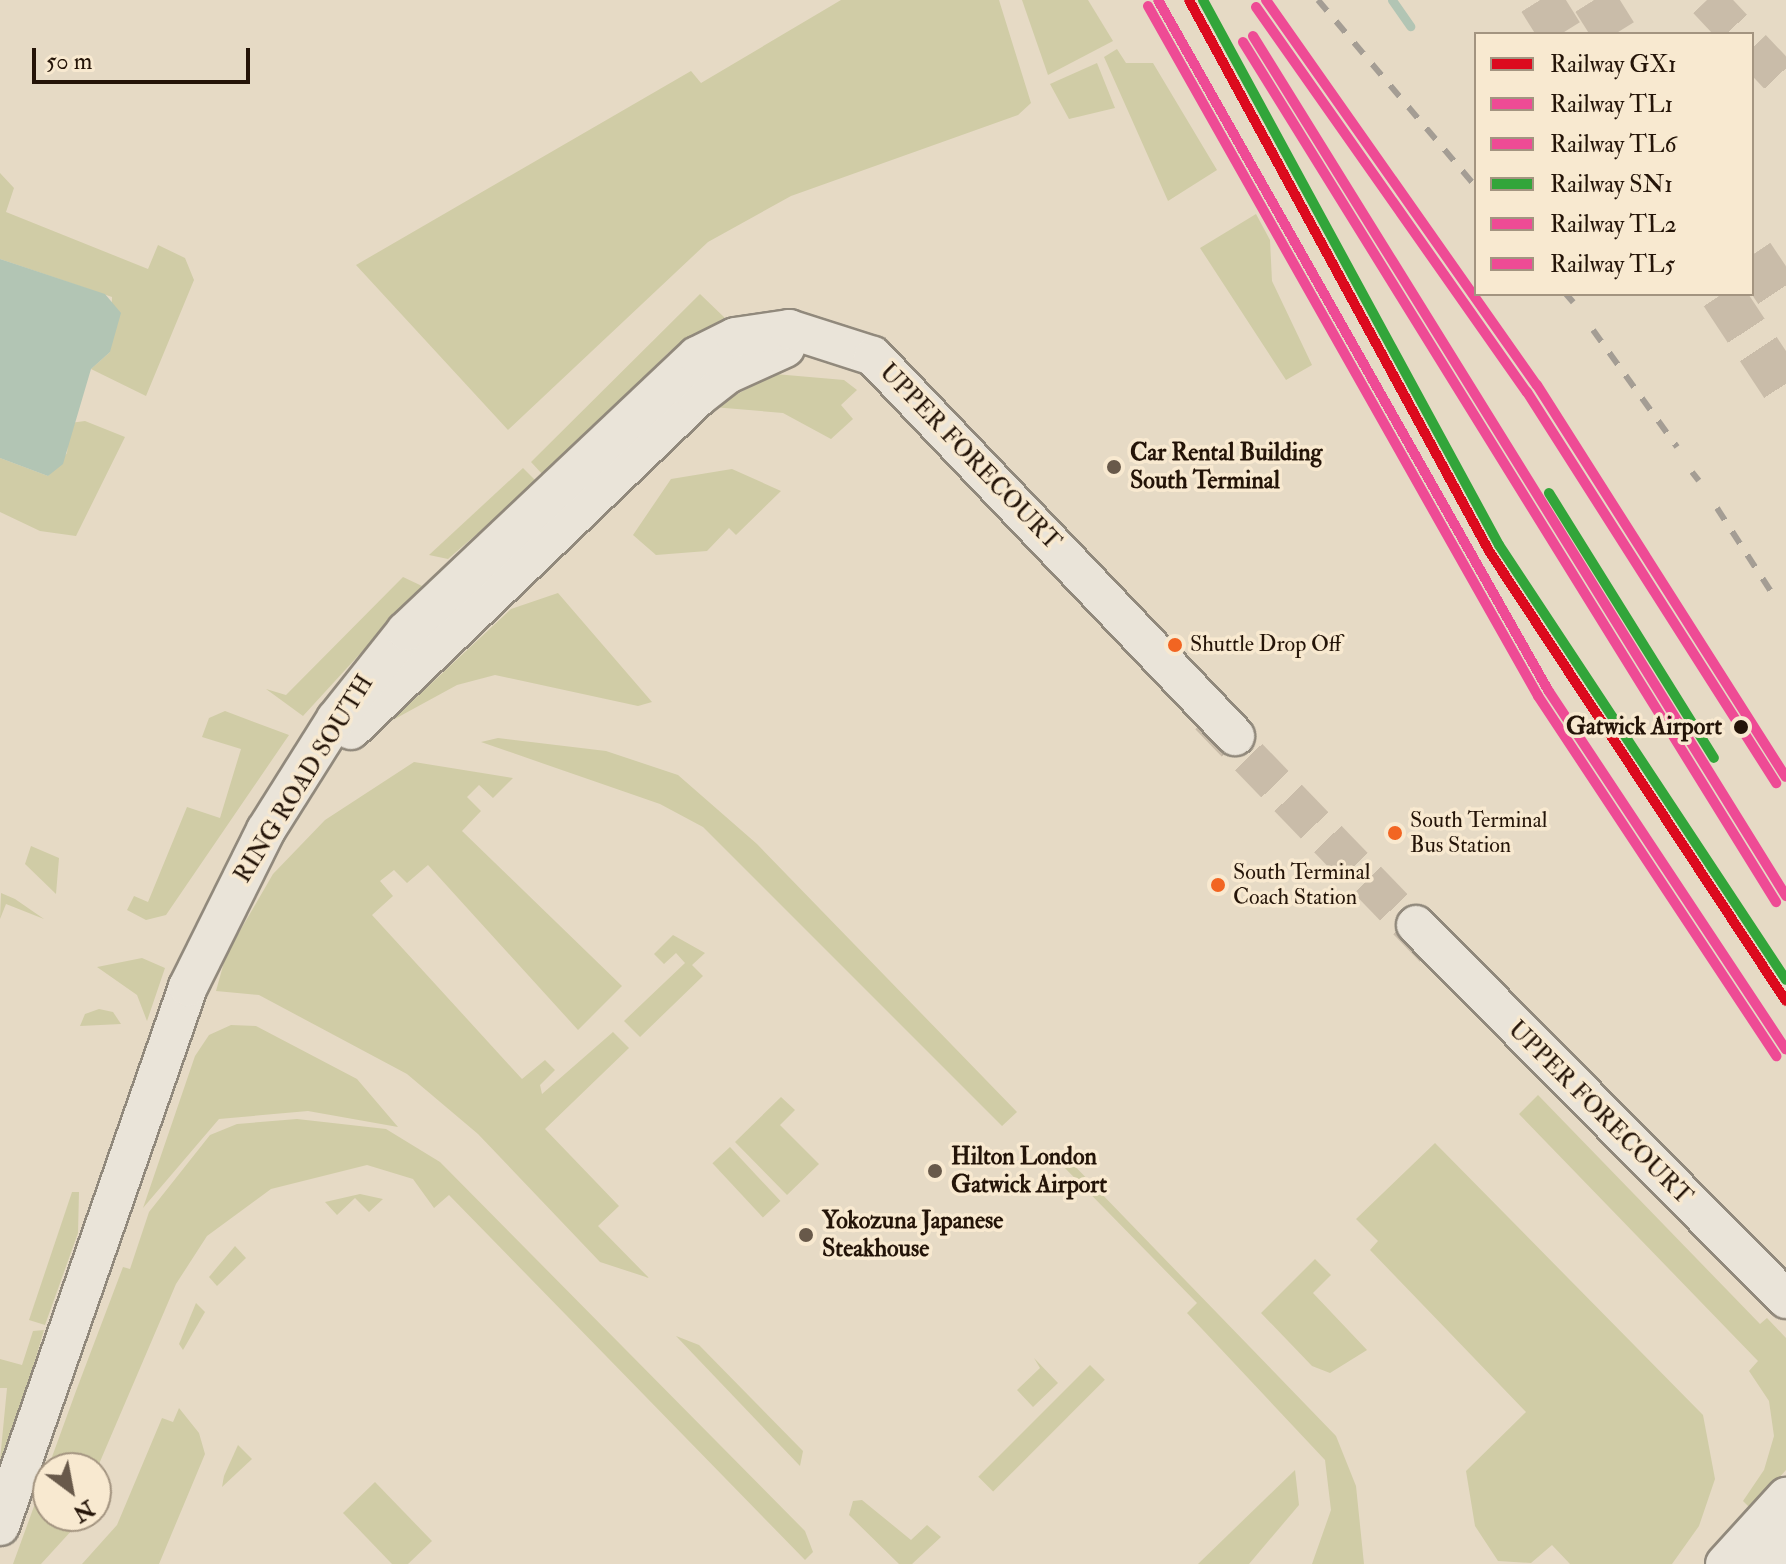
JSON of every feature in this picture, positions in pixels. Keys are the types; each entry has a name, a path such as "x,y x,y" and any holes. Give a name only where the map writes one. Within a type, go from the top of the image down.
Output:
{"street":[{"name":"UPPER FORECOURT","path":"653,395 697,356 735,337 789,329 861,349 1235,736"},
{"path":"289,796 663,433 728,374 785,348"},
{"name":"RING ROAD SOUTH","path":"0,1526 197,966 289,796 336,719 406,631 653,395"},
{"name":"UPPER FORECOURT","path":"1416,925 1786,1299"},
{"path":"1725,1564 1786,1497"},
{"path":"1764,1564 1786,1539"}],"shaded area":[{"path":"841,0 999,0 1031,103 1018,115 791,196 708,242 508,430 356,265 691,71 701,83"},
{"path":"1022,0 1088,0 1113,41 1048,75"},
{"path":"1117,49 1126,63 1153,63 1217,170 1168,201 1104,57"},
{"path":"1097,63 1115,108 1069,119 1050,84"},
{"path":"0,173 14,188 6,212 148,269 158,245 185,258 194,280 146,396 91,369 110,352 112,297 0,259"},
{"path":"1256,214 1270,240 1272,281 1312,365 1286,380 1200,248"},
{"path":"0,259 105,294 121,313 110,352 91,369 63,464 48,476 0,458"},
{"path":"700,294 726,319 670,351 544,476 531,462"},
{"path":"775,374 844,380 857,390 841,405 853,419 831,439 783,413 713,407"},
{"path":"85,421 125,437 76,536 40,531 0,512 0,458 48,476 67,453 70,423"},
{"path":"523,468 537,482 448,559 429,555"},
{"path":"732,469 781,491 736,535 729,528 707,551 656,555 633,535 671,479"},
{"path":"403,577 422,586 303,716 266,689 286,695"},
{"path":"558,593 652,702 638,706 495,675 457,685 391,721 511,609"},
{"path":"225,711 289,735 166,915 146,920 127,910 134,896 148,902 187,807 220,818 241,749 202,737 209,718"},
{"path":"498,738 606,751 678,775 757,844 1017,1112 1002,1126 703,827 660,804 481,742"},
{"path":"414,762 513,778 493,798 479,785 467,797 481,811 462,831 622,986 578,1030 428,865 407,883 394,870 380,881 393,896 372,915 522,1079 545,1060 555,1070 540,1085 542,1094 613,1032 629,1048 545,1129 619,1206 598,1226 649,1278 600,1262 478,1134 407,1074 259,995 216,991 226,955 273,874 325,820"},
{"path":"31,846 59,858 56,894 25,864"},
{"path":"1,893 44,919 6,904 0,919"},
{"path":"673,935 705,953 692,965 703,976 640,1037 624,1021 685,963 676,953 664,964 654,954"},
{"path":"142,958 165,968 147,1021 137,995 97,967"},
{"path":"99,1009 113,1012 121,1024 80,1026 85,1014"},
{"path":"231,1025 256,1026 357,1079 398,1127 308,1111 219,1119 143,1208 195,1056 209,1035"},
{"path":"1538,1095 1760,1324 1767,1318 1786,1338 1786,1470 1751,1509 1743,1501 1764,1470 1774,1436 1769,1401 1749,1371 1758,1361 1519,1114"},
{"path":"781,1097 795,1110 780,1125 819,1164 787,1195 735,1142"},
{"path":"297,1119 386,1129 440,1162 805,1531 813,1552 805,1560 449,1195 434,1208 413,1179 367,1165 271,1189 207,1236 176,1284 104,1452 54,1452 123,1267 130,1269 149,1212 210,1135 237,1124"},
{"path":"1435,1143 1703,1415 1715,1479 1699,1526 1672,1564 1570,1564 1552,1545 1531,1563 1498,1561 1475,1526 1466,1471 1526,1412 1370,1250 1378,1241 1356,1219"},
{"path":"730,1147 780,1201 763,1217 712,1163"},
{"path":"1066,1157 1336,1436 1356,1486 1364,1564 1312,1564 1331,1510 1325,1460 1187,1313 1197,1303 1060,1163"},
{"path":"72,1192 79,1192 78,1233 45,1325 29,1320"},
{"path":"360,1194 383,1199 369,1212 355,1198 337,1215 325,1202"},
{"path":"235,1246 246,1258 217,1286 209,1277"},
{"path":"1315,1259 1331,1275 1313,1293 1367,1350 1330,1373 1312,1366 1261,1313"},
{"path":"196,1303 205,1312 183,1350 179,1344"},
{"path":"44,1330 18,1419 0,1460 7,1388 0,1388 0,1359 22,1365 33,1331"},
{"path":"676,1336 699,1345 803,1451 800,1466"},
{"path":"1034,1358 1058,1383 1033,1407 1017,1390 1040,1368"},
{"path":"1090,1365 1105,1380 993,1492 978,1477"},
{"path":"179,1408 199,1433 205,1454 159,1564 82,1564 117,1525 162,1418 173,1422"},
{"path":"238,1445 252,1459 222,1487 224,1476"},
{"path":"1295,1470 1299,1505 1249,1564 1198,1564"},
{"path":"375,1482 432,1541 408,1564 392,1564 343,1513"},
{"path":"862,1500 911,1540 927,1525 941,1537 912,1564 899,1564 849,1515 853,1501"},
{"path":"32,1512 32,1532 70,1532 41,1564 13,1564"}],"waterway":[{"path":"1392,0 1410,26"}],"tunnel":[{"path":"1540,0 1560,32"},
{"path":"1594,0 1614,32"},
{"path":"1707,0 1737,32"},
{"path":"1754,50 1786,84"},
{"path":"1754,258 1786,306"},
{"path":"1723,296 1786,391"},
{"path":"1209,716 1436,951"}],"railway":[{"path":"1318,0 1474,185"},
{"path":"1568,296 1573,302"},
{"path":"1593,330 1677,447"},
{"path":"1692,472 1699,481"},
{"path":"1717,508 1770,590"}],"rail line":[{"name":"TL1","path":"1158,0 1548,690 1786,1049"},
{"name":"GX1","path":"1189,0 1489,551 1786,1001"},
{"name":"SN1","path":"1203,0 1499,545 1786,980"},
{"name":"TL2","path":"1266,0 1474,295"},
{"name":"TL6","path":"1148,6 1538,696 1776,1056"},
{"name":"TL5","path":"1256,7 1527,392 1776,783"},
{"name":"TL1","path":"1253,36 1786,896"},
{"name":"TL6","path":"1243,42 1776,902"},
{"name":"TL2","path":"1474,296 1537,385 1786,777"},
{"name":"SN1","path":"1549,493 1714,758"}],"place":[{"name":"Car Rental Building South Terminal","path":"1114,467"},
{"name":"Shuttle Drop Off","path":"1175,645"},
{"name":"Gatwick Airport","path":"1741,727"},
{"name":"South Terminal Bus Station","path":"1395,833"},
{"name":"South Terminal Coach Station","path":"1218,885"},
{"name":"Hilton London Gatwick Airport","path":"935,1171"},
{"name":"Yokozuna Japanese Steakhouse","path":"806,1235"}]}
